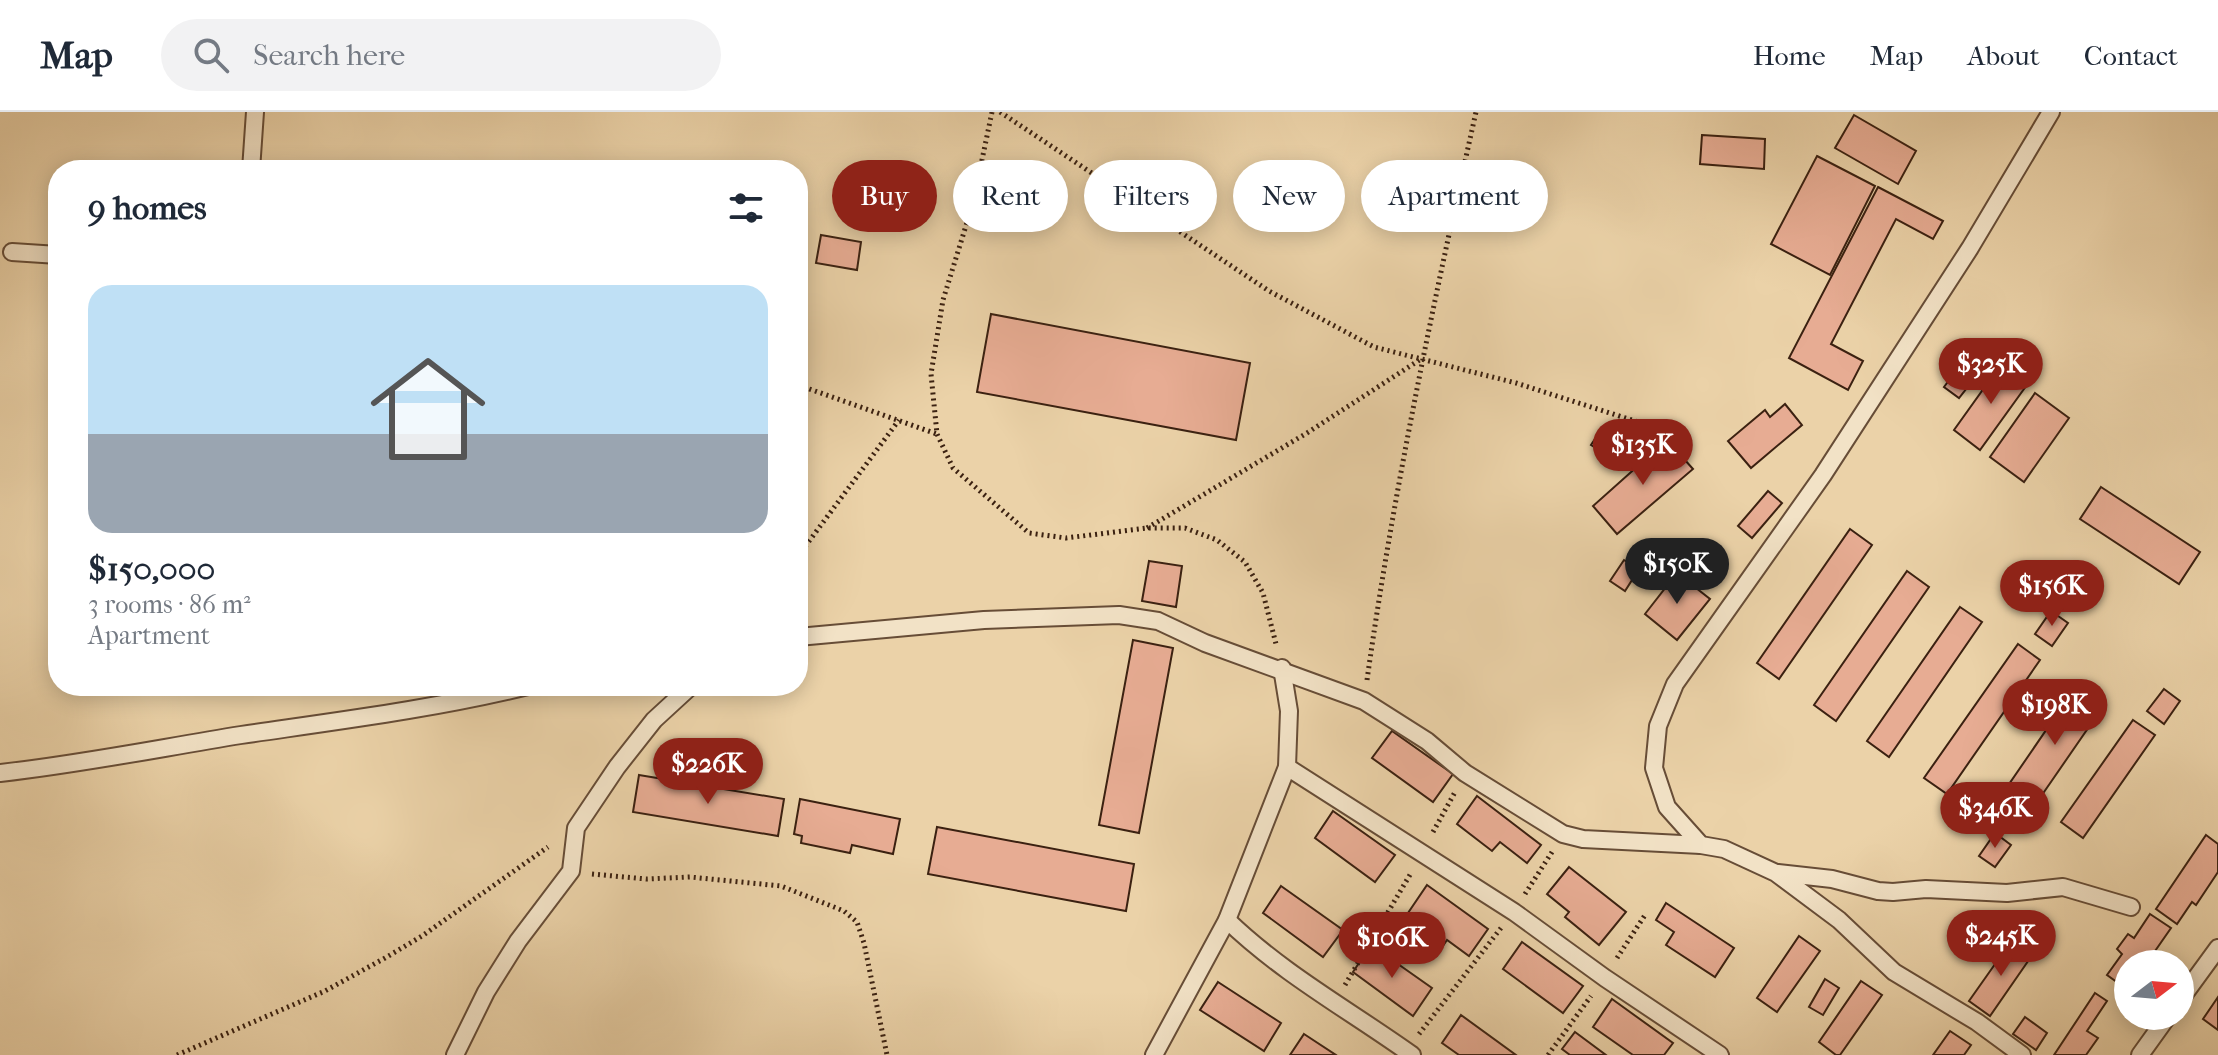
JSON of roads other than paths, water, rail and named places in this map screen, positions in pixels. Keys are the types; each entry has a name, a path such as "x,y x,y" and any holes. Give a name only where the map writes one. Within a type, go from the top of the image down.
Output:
{"lane":[{"path":"252,160 255,112"},
{"path":"1701,845 1667,807 1654,768 1658,726 1675,684 1831,462 1970,248 2051,112"},
{"path":"12,252 48,254"},
{"path":"808,636 984,620 1119,615 1158,621 1205,643 1282,668 1364,701 1427,741 1465,773 1563,834 1583,839 1724,849 1776,873 1839,920 1894,972 1977,1022 2022,1055"},
{"path":"1154,1055 1227,920 1287,767 1289,711 1282,668"},
{"path":"0,773 99,760 489,696"},
{"path":"455,1055 486,992 518,941 571,871 576,828 617,767 654,720 680,696"},
{"path":"1287,767 1514,912 1720,1055"},
{"path":"1776,873 1832,879 1893,892 1926,889 2007,893 2063,887 2131,907"},
{"path":"1227,920 1262,952 1333,1004 1409,1053"},
{"path":"2194,981 2218,948"},
{"path":"2140,1055 2158,1030"}]}
